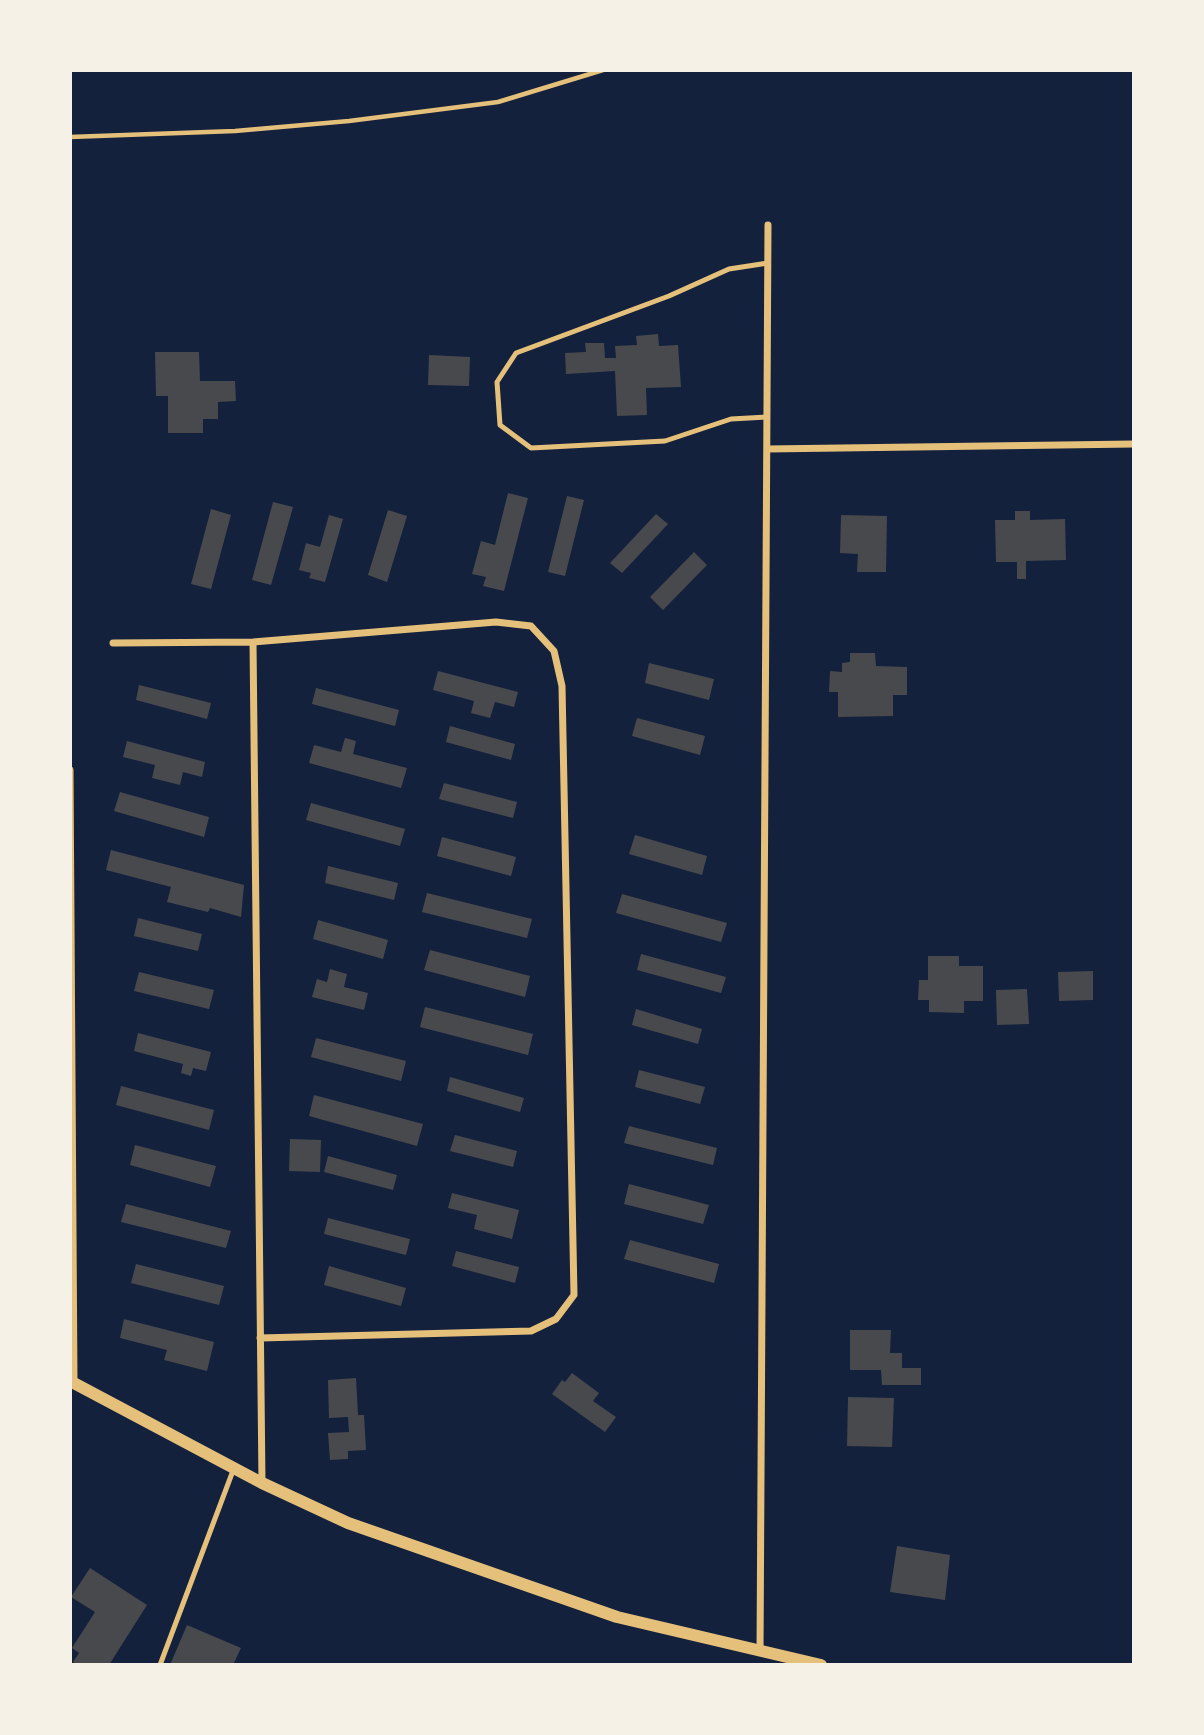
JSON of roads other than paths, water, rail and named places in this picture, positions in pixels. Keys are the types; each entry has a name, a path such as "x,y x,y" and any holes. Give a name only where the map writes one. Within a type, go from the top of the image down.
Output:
{"street":[{"path":"760,1652 768,225"},
{"path":"767,449 1134,444"},
{"path":"113,643 253,642 496,622 531,626 554,651 562,687 574,1295 556,1319 531,1331 260,1338"},
{"path":"253,642 262,1483"},
{"path":"70,770 72,1382 262,1483 348,1523 617,1617 821,1665"}],"lane":[{"path":"767,417 731,419 665,441 531,448 500,425 497,382 516,353 669,296 729,269 768,263"},
{"path":"160,1665 234,1468"}]}
